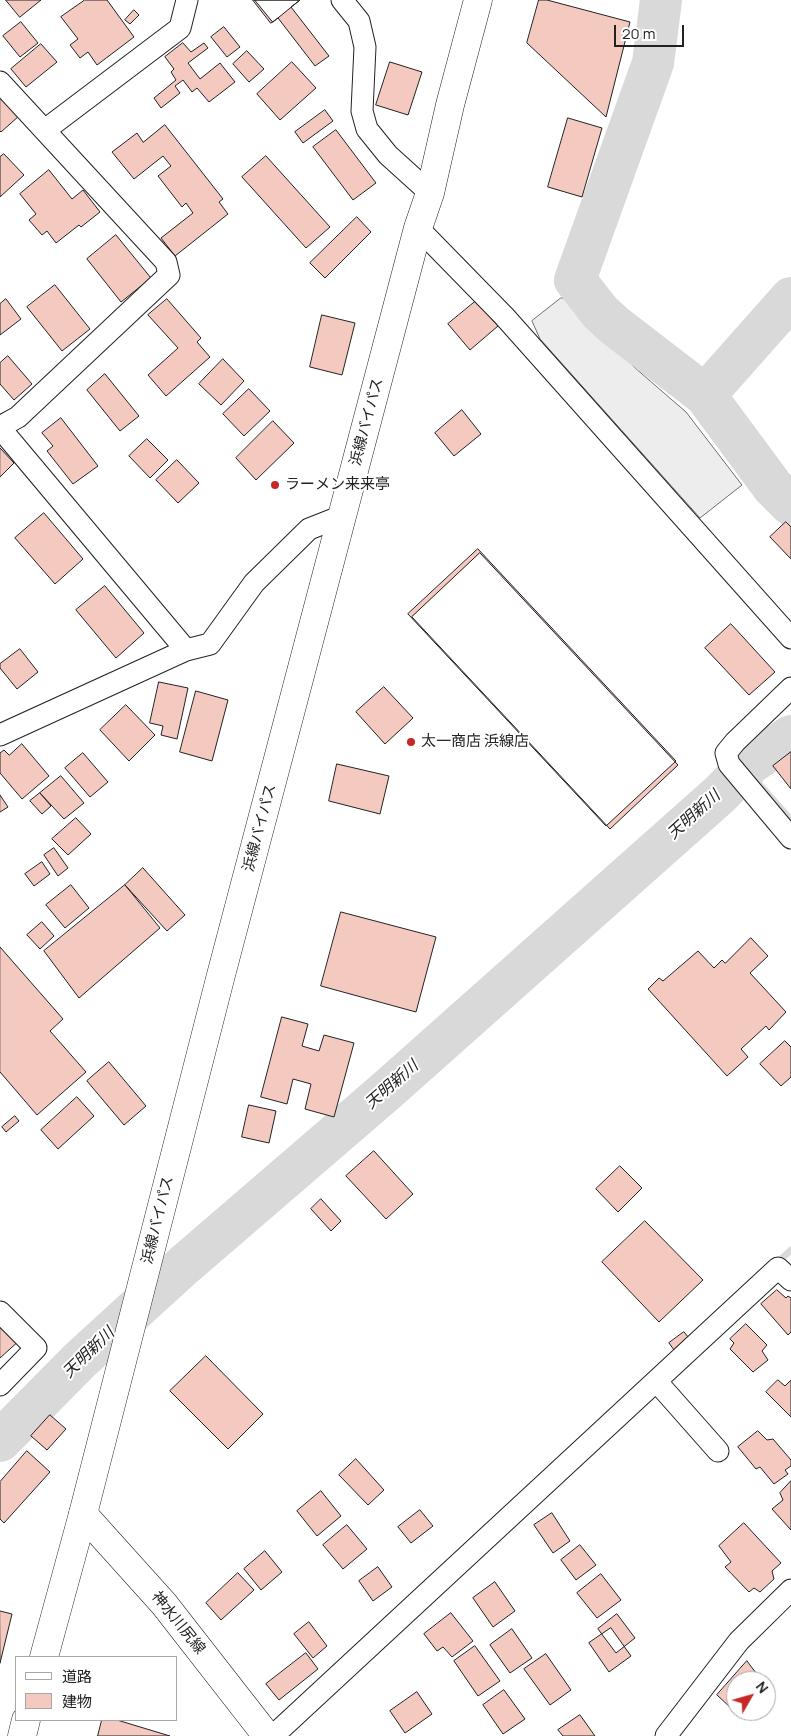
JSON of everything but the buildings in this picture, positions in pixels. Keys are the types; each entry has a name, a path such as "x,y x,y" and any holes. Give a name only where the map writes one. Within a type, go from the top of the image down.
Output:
{"main road":[{"name":"浜線バイパス","path":"44,1656 342,516 418,228 430,193 450,105 478,0"},
{"name":"神水川尻線","path":"82,1514 164,1604 268,1736"},
{"path":"22,1736 26,1721"}],"street":[{"path":"45,130 180,28 187,0"},
{"path":"342,0 359,21 365,46 362,111 366,129 388,155 430,193"},
{"path":"0,82 166,262 168,275 18,417 0,428 186,650"},
{"path":"418,228 504,316 791,638"},
{"path":"1,734 186,650 210,644 254,583 309,529 342,516"},
{"path":"791,688 726,753 730,764 745,784 791,838"},
{"path":"273,1736 778,1268 791,1280"},
{"path":"0,1312 36,1348 0,1385"},
{"path":"657,1382 718,1451"},
{"path":"666,1736 667,1732 739,1641 791,1590"}],"shaded area":[{"path":"561,298 573,298 634,367 686,412 742,485 700,518 540,339 532,321"}],"waterway":[{"path":"661,0 653,63 575,280 600,312 614,325 705,395 773,487 791,505"},
{"path":"705,395 791,298"},
{"name":"天明新川","path":"0,1441 80,1360 183,1266 385,1092 719,795 751,763 791,736"},
{"path":"751,763 760,785 791,820"},
{"path":"775,1265 791,1250"}],"place":[{"name":"ラーメン来来亭","path":"275,485"},
{"name":"太一商店 浜線店","path":"411,742"}]}
